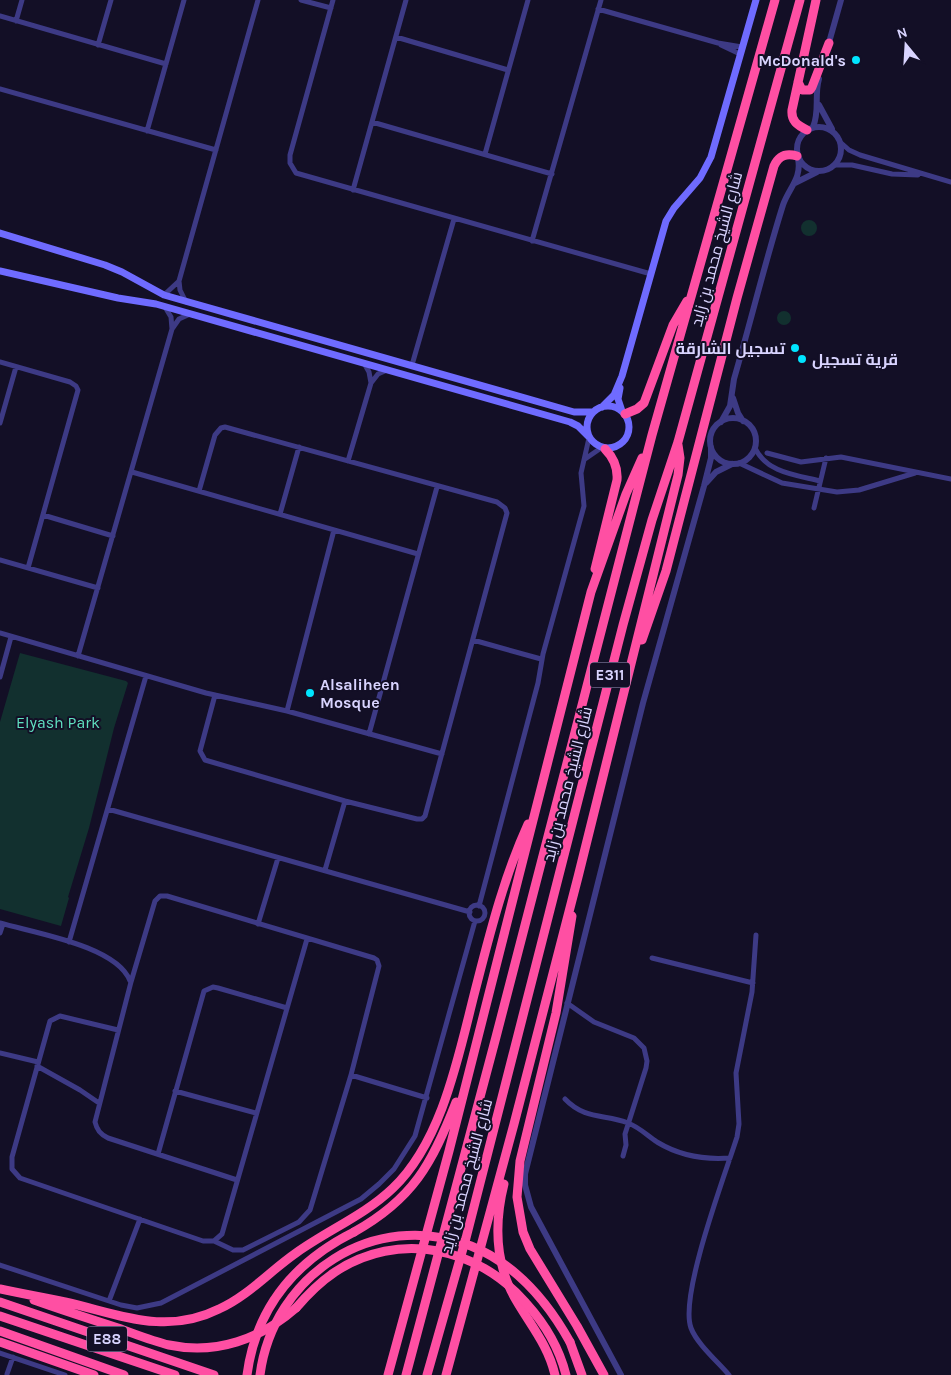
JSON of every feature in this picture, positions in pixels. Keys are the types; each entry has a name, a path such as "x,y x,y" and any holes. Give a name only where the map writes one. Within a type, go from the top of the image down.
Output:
{"highway":[{"name":"شارع الشيخ محمد بن زايد","path":"406,1375 652,435 775,0"},
{"name":"شارع الشيخ محمد بن زايد","path":"427,1375 466,1238 628,606 652,520 678,442 800,0"},
{"path":"810,128 795,123 792,115 816,0"},
{"path":"798,82 802,90 806,91 812,87 829,43"},
{"path":"632,663 651,618 666,572 737,298 774,166 778,159 785,155 798,157"},
{"path":"623,412 638,409 644,403 674,325 681,309 691,294"},
{"path":"591,592 626,494 652,435"},
{"path":"446,1375 514,1124 632,663 678,475 680,458 678,442"},
{"path":"388,1375 449,1150 523,864 535,808 591,592 598,553 617,480 616,466 610,453 603,448"},
{"path":"3,1289 67,1302 139,1321 158,1323 199,1317 219,1310 237,1299 317,1238 359,1214 394,1188 421,1153 439,1114 464,1036 496,912 518,847 535,808"},
{"path":"578,877 556,1013 520,1161 517,1197 523,1232 530,1249 578,1326 604,1375"},
{"path":"247,1375 255,1340 263,1320 273,1301 286,1284 316,1254 372,1222 388,1210 403,1196 424,1170 438,1146 469,1067"},
{"path":"514,1124 511,1152 498,1213 497,1238 502,1267 508,1284 543,1342 555,1375"},
{"path":"260,1375 266,1346 272,1329 290,1299 301,1286 327,1263 342,1254 374,1241 391,1237 430,1236 471,1246 515,1273 536,1293 555,1316 570,1342 582,1375"},
{"path":"3,1289 152,1340 186,1348 220,1346 245,1340 269,1329 296,1308 320,1282 343,1267 367,1256 399,1248 421,1248 464,1258 484,1267 519,1294 548,1332 560,1356 566,1375"},
{"name":"E88","path":"0,1302 214,1375"},
{"name":"E88","path":"0,1316 175,1375"},
{"path":"0,1331 124,1375"},
{"path":"0,1342 94,1375"}],"main road":[{"path":"0,233 105,265 130,276 150,289 186,302 574,412 592,412 602,407 614,395 621,378 668,217 700,178 711,157 756,0"},
{"path":"0,271 166,307 570,422 578,426 594,444 603,448 617,447 627,438 630,426 618,397 621,378"},
{"path":"477,395 498,396 501,394 501,390"},
{"path":"602,407 616,407 623,412"},
{"path":"589,437 587,421 592,412"}],"street":[{"path":"16,21 22,0"},
{"path":"98,45 111,0"},
{"path":"146,131 184,0"},
{"path":"186,302 180,290 179,281 258,0"},
{"path":"301,0 331,8"},
{"path":"333,0 290,155 290,163 293,170 300,174 353,190 651,274"},
{"path":"353,190 406,0"},
{"path":"485,154 528,0"},
{"path":"532,241 600,0"},
{"path":"621,1375 531,1207 525,1185 527,1162 643,703 704,486 710,458 712,433 730,406 733,385 783,206 799,172 796,144 798,138 810,128 817,115 816,90 841,0"},
{"path":"598,9 741,50"},
{"path":"0,16 166,64"},
{"path":"396,36 508,70"},
{"path":"0,88 216,150"},
{"path":"817,102 824,118 840,142 849,150 951,182"},
{"path":"372,122 552,174"},
{"path":"810,128 824,127 834,132"},
{"path":"798,157 806,168 824,171 834,165 841,154 840,142"},
{"path":"834,165 852,164 883,173 934,177"},
{"path":"794,184 818,171"},
{"path":"412,365 454,219"},
{"path":"164,295 179,281"},
{"path":"78,656 172,329 171,317 166,307"},
{"path":"172,329 179,320 190,314"},
{"path":"0,362 70,382 78,390 28,568"},
{"path":"363,362 371,383"},
{"path":"0,422 16,367"},
{"path":"348,460 371,383 378,374 387,369"},
{"path":"732,397 743,421"},
{"path":"704,486 716,472 746,460 755,448 756,440 750,426 736,419 728,419 721,422"},
{"path":"199,491 215,435 221,428 229,428 348,460 437,487 497,502 506,508 507,513 426,816 422,819 345,801 205,760 200,751 215,695"},
{"path":"479,906 538,683 542,659 584,506 581,473 589,437"},
{"path":"711,446 718,459 736,464 774,480 818,490 852,491 917,472"},
{"path":"280,514 299,447"},
{"path":"584,460 603,448"},
{"path":"755,448 760,458 769,466 794,475 820,481"},
{"path":"767,453 801,462 841,457 951,479"},
{"path":"814,508 826,458"},
{"path":"132,472 418,554"},
{"path":"368,734 437,487"},
{"path":"43,515 113,536"},
{"path":"287,711 334,530"},
{"path":"0,560 98,588"},
{"path":"0,633 215,695 287,711 442,754"},
{"path":"0,678 11,637"},
{"path":"473,640 542,659"},
{"path":"69,942 146,676"},
{"path":"325,870 345,801"},
{"path":"108,808 470,912"},
{"path":"258,924 278,858"},
{"path":"118,1030 65,1017 54,1018 50,1021 12,1157 11,1163 15,1175 203,1241 214,1241 233,1250 243,1250 298,1222 305,1217 312,1206 351,1075 379,969 379,962 374,958 167,896 160,896 155,901 131,982 94,1122 102,1134 237,1180"},
{"path":"474,906 479,906 484,910 485,915 481,920 475,921 471,917 470,912 474,906"},
{"path":"0,1265 121,1305 137,1308 161,1303 360,1199 394,1169 415,1136 475,921"},
{"path":"0,933 1,924 69,942 116,962 125,970 131,982"},
{"path":"729,1375 696,1337 691,1329 688,1313 697,1264 739,1124 736,1073 750,1006 756,935"},
{"path":"214,1241 222,1234 307,939"},
{"path":"652,958 753,983"},
{"path":"158,1154 204,992 208,988 218,988 287,1008"},
{"path":"567,1003 594,1022 634,1038 644,1048 647,1061 646,1068 625,1134 626,1145 623,1156"},
{"path":"0,1053 37,1064 99,1103"},
{"path":"351,1075 427,1098"},
{"path":"175,1091 256,1113"},
{"path":"565,1099 582,1112 628,1123 680,1153 704,1159 730,1158"},
{"path":"109,1301 140,1219"},
{"path":"0,1352 62,1375"},
{"path":"0,1372 8,1375 13,1357"}],"green space":[{"path":"809,220 815,222 817,228 815,234 809,236 803,234 801,228 803,222"},
{"path":"781,311 787,311 791,318 787,325 781,325 777,321 777,315"},
{"name":"Elyash Park","path":"20,653 128,683 114,728 89,828 61,926 0,909 0,722"}],"place":[{"name":"McDonald's","path":"856,60"},
{"name":"تسجيل الشارقة","path":"795,348"},
{"name":"قرية تسجيل","path":"802,359"},
{"name":"Alsaliheen Mosque","path":"310,693"}]}
